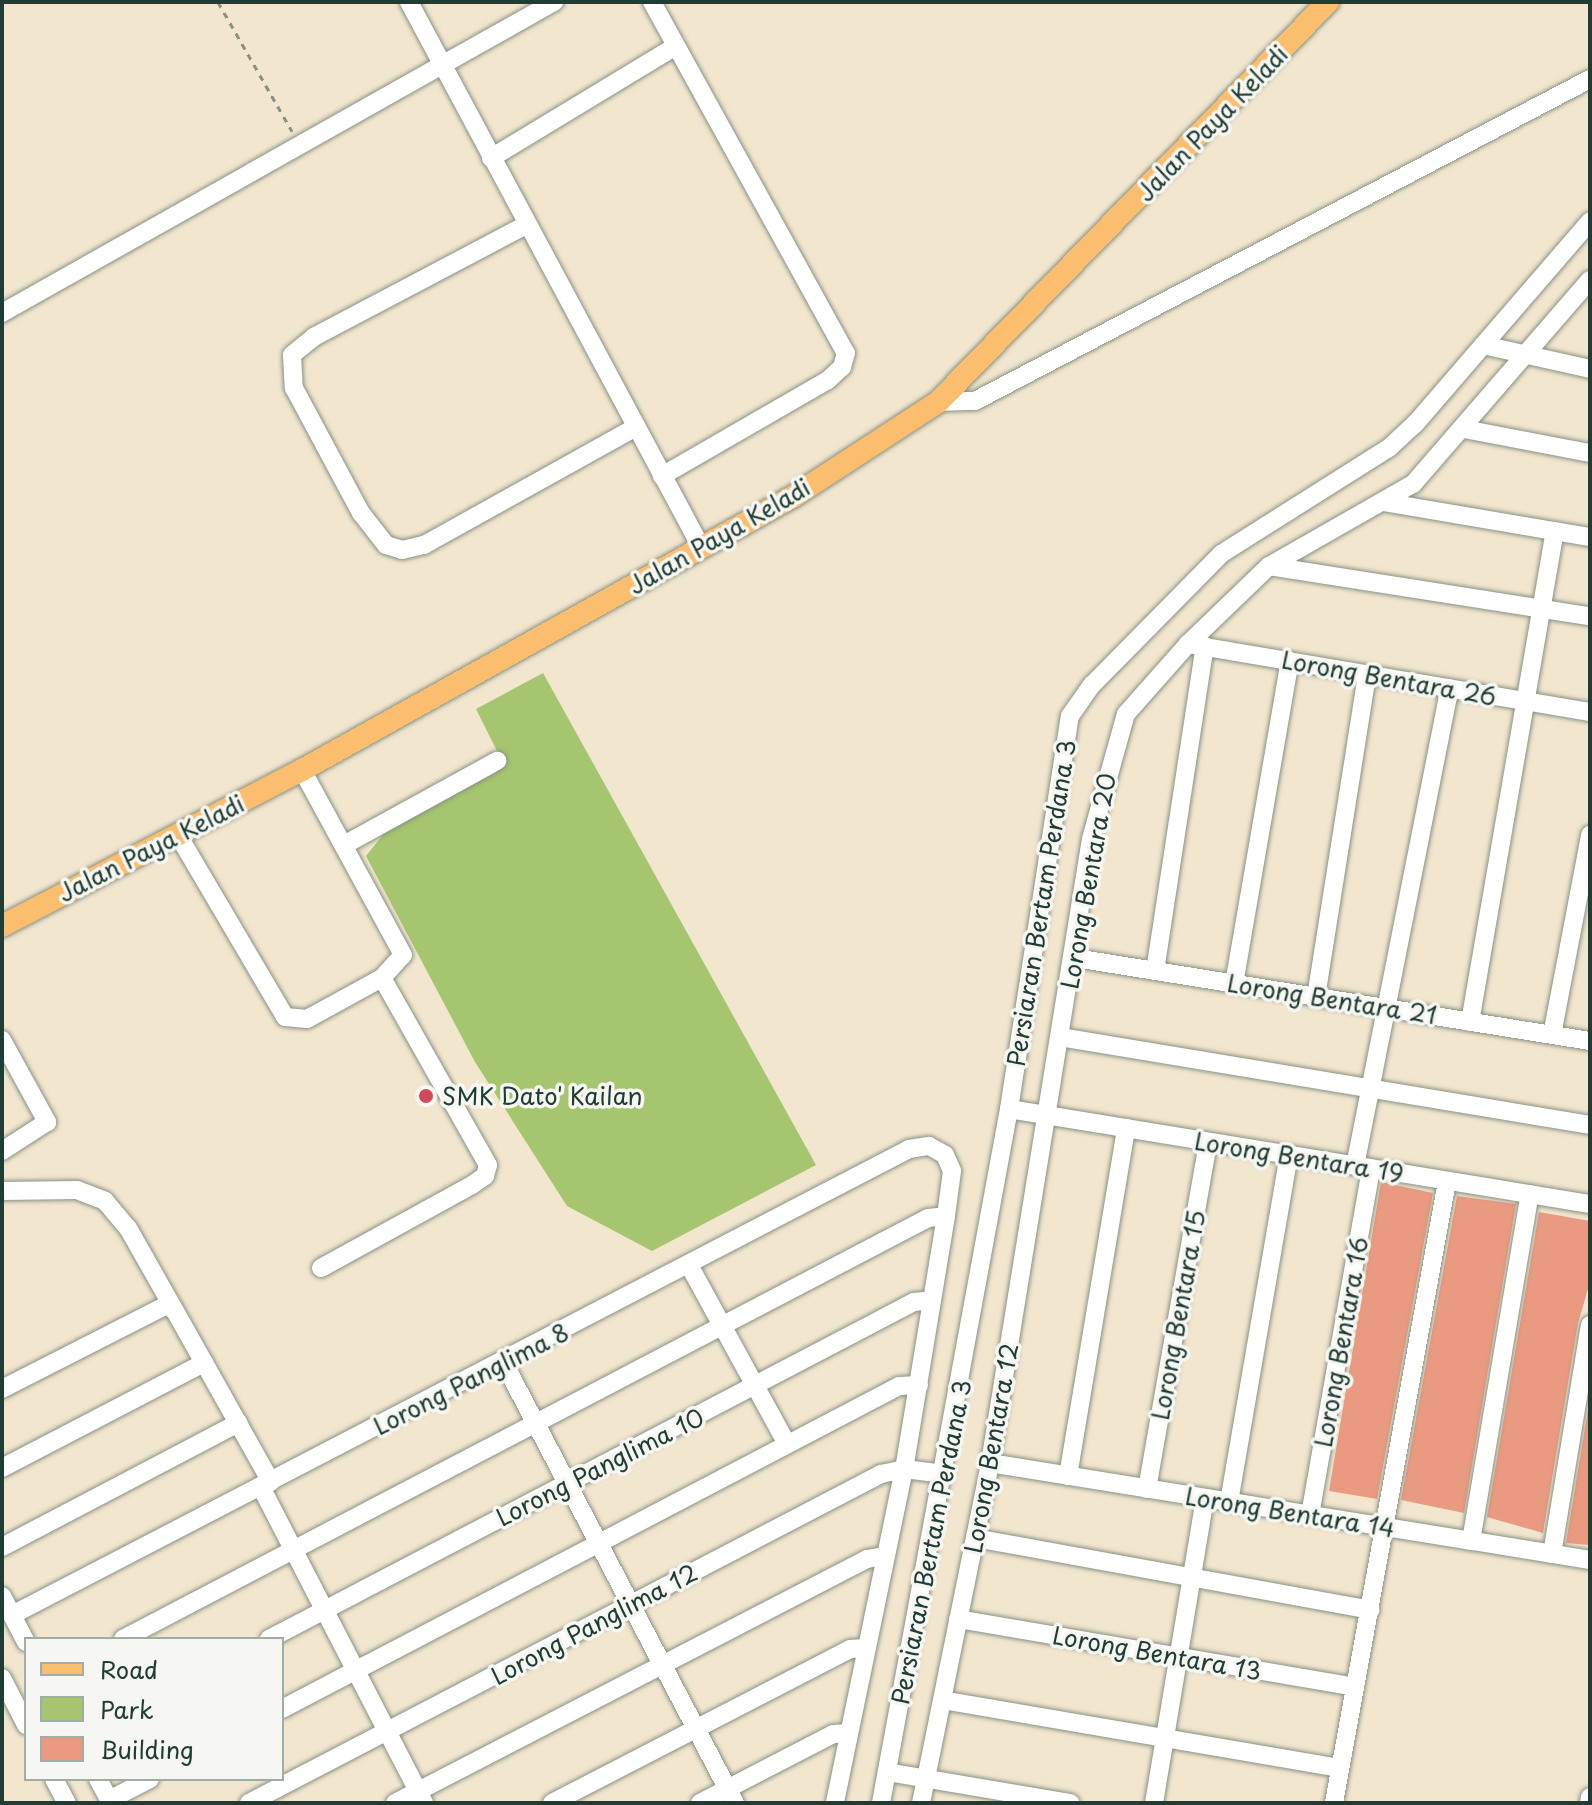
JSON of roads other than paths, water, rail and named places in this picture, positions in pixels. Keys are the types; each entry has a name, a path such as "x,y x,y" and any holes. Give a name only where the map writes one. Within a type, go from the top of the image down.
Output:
{"main road":[{"name":"Jalan Paya Keladi","path":"2,926 302,770 794,496 938,402 1328,2"}],"street":[{"path":"409,2 701,547"},
{"path":"2,313 444,68 554,2"},
{"path":"652,2 846,353 842,367 828,380 662,476"},
{"path":"491,158 676,46"},
{"path":"938,402 975,401 1590,79"},
{"name":"Persiaran Bertam Perdana 3","path":"881,1803 945,1474 1009,1109 1065,737 1079,701 1221,554 1390,447 1590,221"},
{"path":"526,225 314,337 292,355 294,388 361,513 386,545 402,550 424,545 636,427"},
{"name":"Lorong Bentara 20","path":"1047,1116 1075,958 1091,839 1113,750 1126,714 1197,645 1269,566 1413,484 1588,286"},
{"path":"1483,345 1590,369"},
{"path":"1464,429 1590,453"},
{"path":"1383,502 1590,537"},
{"path":"1470,1022 1555,531"},
{"path":"1269,566 1590,616"},
{"path":"1155,971 1197,645"},
{"name":"Lorong Bentara 26","path":"1197,645 1590,712"},
{"path":"1234,984 1290,661"},
{"path":"1316,997 1367,674"},
{"name":"Lorong Bentara 16","path":"1310,1515 1363,1167 1370,1088 1450,688"},
{"path":"344,845 497,761"},
{"path":"178,835 285,1017 307,1019 396,968 402,946 302,770"},
{"path":"1552,1035 1590,835"},
{"name":"Lorong Bentara 21","path":"1075,958 1590,1041"},
{"path":"321,1268 472,1185 485,1176 488,1165 382,978"},
{"path":"1060,1037 1590,1125"},
{"path":"2,1040 7,1062 47,1122 2,1151"},
{"name":"Lorong Bentara 19","path":"1009,1109 1590,1204"},
{"name":"Lorong Bentara 12","path":"921,1803 990,1463 1047,1116"},
{"path":"1068,1476 1126,1128"},
{"name":"Lorong Bentara 15","path":"1147,1489 1208,1142"},
{"name":"Lorong Panglima 8","path":"12,1615 504,1363 909,1149 929,1146 945,1155 952,1171 946,1216"},
{"path":"1229,1502 1289,1155"},
{"path":"1334,1803 1447,1181"},
{"path":"2,1191 77,1190 105,1201 128,1228 238,1423 294,1549 421,1797"},
{"path":"1471,1541 1530,1194"},
{"path":"127,1637 928,1218 946,1216 904,1469 864,1648 835,1803"},
{"path":"689,1265 787,1444"},
{"name":"Lorong Panglima 10","path":"273,1637 914,1302 932,1300"},
{"path":"2,1389 157,1307 175,1311"},
{"path":"1552,1554 1590,1325"},
{"path":"2,1468 204,1363"},
{"path":"504,1363 731,1796"},
{"path":"284,1708 899,1386 919,1385"},
{"path":"2,1547 238,1423"},
{"name":"Lorong Bentara 14","path":"990,1463 1590,1560"},
{"name":"Lorong Panglima 12","path":"249,1803 881,1474 904,1469 945,1474"},
{"path":"1154,1803 1205,1498"},
{"path":"975,1538 1370,1610"},
{"path":"395,1803 421,1797 662,1663 867,1559 884,1556"},
{"path":"2,1596 24,1638"},
{"name":"Lorong Bentara 13","path":"958,1619 1355,1687"},
{"path":"552,1803 850,1649 864,1648"},
{"path":"2,1678 24,1721"},
{"path":"942,1700 1340,1768"},
{"path":"700,1803 731,1796 833,1734 848,1733"},
{"path":"887,1772 1007,1798 1070,1803"},
{"path":"55,1781 67,1803"},
{"path":"99,1781 110,1802 147,1781"}],"place":[{"name":"SMK Dato' Kailan","path":"426,1096"}]}
